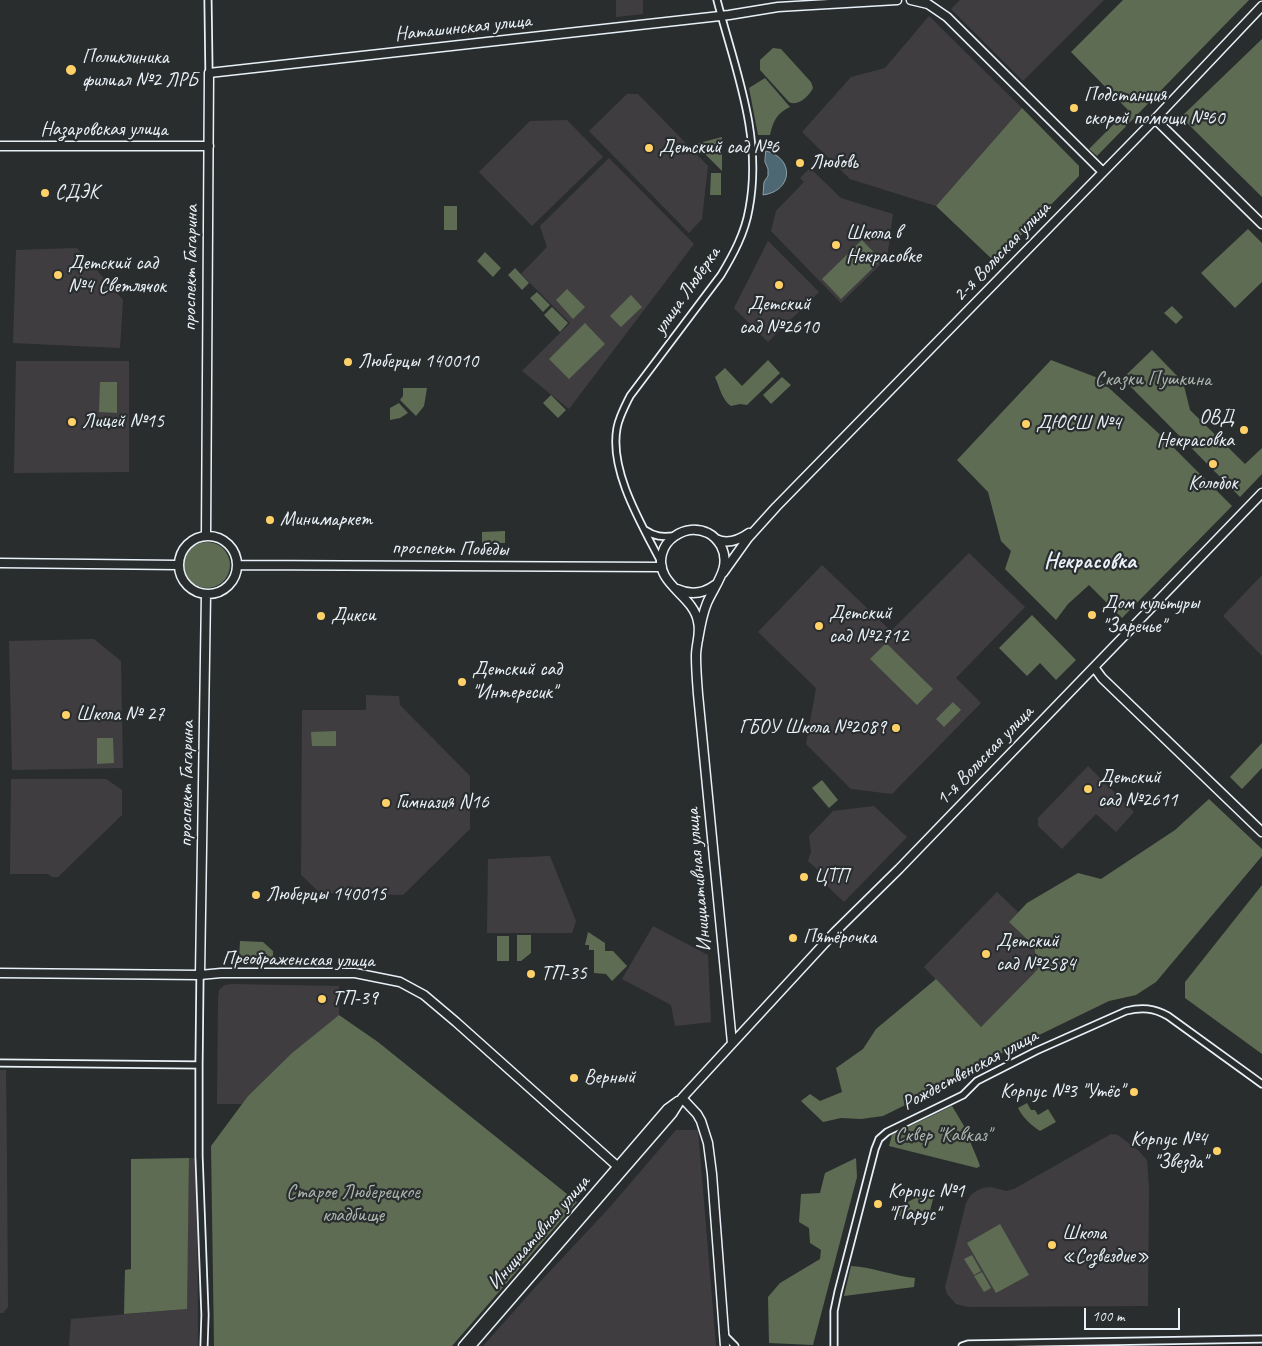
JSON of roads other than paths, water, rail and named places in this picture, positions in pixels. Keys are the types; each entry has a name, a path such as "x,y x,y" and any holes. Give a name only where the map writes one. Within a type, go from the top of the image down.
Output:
{"street":[{"name":"улица Люберка","path":"661,565 620,476 616,446 617,428 630,396 721,275 733,255 749,210 753,168 751,131 745,100 718,0"},
{"name":"Наташинская улица","path":"209,72 722,16 778,7 896,0"},
{"path":"911,0 928,4 947,17 1102,172"},
{"name":"проспект Гагарина","path":"206,535 209,146 208,1"},
{"name":"2-я Вольская улица","path":"723,574 738,551 764,520 1102,172 1155,120 1262,6"},
{"path":"1155,120 1262,224"},
{"name":"Назаровская улица","path":"0,146 209,146"},
{"name":"1-я Вольская улица","path":"732,1043 835,932 899,869 1262,493"},
{"name":"2-я Вольская улица","path":"715,538 724,542 735,540 747,534 764,520"},
{"path":"644,528 653,535 661,537 675,536"},
{"path":"661,565 668,541 684,531 700,530 715,538 723,549 725,558 723,574"},
{"path":"206,535 215,536 231,546 238,564 235,576 228,586 218,592 206,594 198,593 184,582 178,565 179,556 183,548 197,537 206,535"},
{"path":"0,563 178,565"},
{"name":"проспект Победы","path":"238,564 661,565"},
{"name":"Инициативная улица","path":"471,1346 672,1114 682,1098 732,1043 698,694 696,655 699,629 697,616 670,584 661,565"},
{"name":"Инициативная улица","path":"698,640 703,614 723,574"},
{"path":"670,584 683,592 692,594 710,589 718,582"},
{"name":"проспект Гагарина","path":"200,975 206,594"},
{"path":"1094,667 1102,678 1262,832"},
{"name":"Преображенская улица","path":"0,973 200,975 221,973 355,973 384,977 400,982 424,996 456,1022 618,1166"},
{"path":"200,975 199,1156 205,1315 204,1346"},
{"name":"Рождественская улица","path":"834,1346 834,1311 838,1292 875,1149 880,1138 888,1132 963,1095 977,1081 1028,1055 1126,1011 1135,1009 1159,1010 1262,1084"},
{"path":"0,1063 199,1065"},
{"path":"682,1098 701,1121 708,1143 725,1346"},
{"name":"Инициативная улица","path":"463,1346 667,1109 682,1098"},
{"path":"724,1335 735,1346"},
{"path":"962,1346 968,1344 1262,1339"}],"water":[{"path":"766,151 782,160 787,174 785,181 780,187 773,192 763,195 764,182 768,176 765,162"}],"place":[{"name":"Поликлиника филиал №2 ЛРБ","path":"71,70"},
{"name":"Подстанция скорой помощи №60","path":"1074,108"},
{"name":"Детский сад №6","path":"649,148"},
{"name":"Любовь","path":"800,163"},
{"name":"СДЭК","path":"45,193"},
{"name":"Школа в Некрасовке","path":"836,245"},
{"name":"Детский сад №4 Светлячок","path":"58,275"},
{"name":"Детский сад №2610","path":"779,285"},
{"name":"Люберцы 140010","path":"348,362"},
{"name":"Лицей №15","path":"72,422"},
{"name":"ДЮСШ №4","path":"1026,424"},
{"name":"ОВД Некрасовка","path":"1244,430"},
{"name":"Колобок","path":"1213,464"},
{"name":"Минимаркет","path":"270,520"},
{"name":"Дом культуры \"Заречье\"","path":"1092,615"},
{"name":"Дикси","path":"321,616"},
{"name":"Детский сад №2712","path":"819,626"},
{"name":"Детский сад \"Интересик\"","path":"462,682"},
{"name":"Школа № 27","path":"66,715"},
{"name":"ГБОУ Школа №2089","path":"896,728"},
{"name":"Детский сад №2611","path":"1088,789"},
{"name":"Гимназия N16","path":"386,803"},
{"name":"ЦТП","path":"804,877"},
{"name":"Люберцы 140015","path":"256,895"},
{"name":"Пятёрочка","path":"793,938"},
{"name":"Детский сад №2584","path":"986,954"},
{"name":"ТП-35","path":"531,974"},
{"name":"ТП-39","path":"322,999"},
{"name":"Верный","path":"574,1078"},
{"name":"Корпус №3 \"Утёс\"","path":"1134,1092"},
{"name":"Корпус №4 \"Звезда\"","path":"1217,1151"},
{"name":"Корпус №1 \"Парус\"","path":"878,1204"},
{"name":"Школа «Созвездие»","path":"1052,1245"}],"district":[{"name":"Некрасовка","path":"1090,562"}],"park label":[{"name":"Сказки Пушкина","path":"1153,380"},
{"name":"Сквер \"Кавказ\"","path":"943,1136"},
{"name":"Старое Люберецкое кладбище","path":"353,1204"}]}
